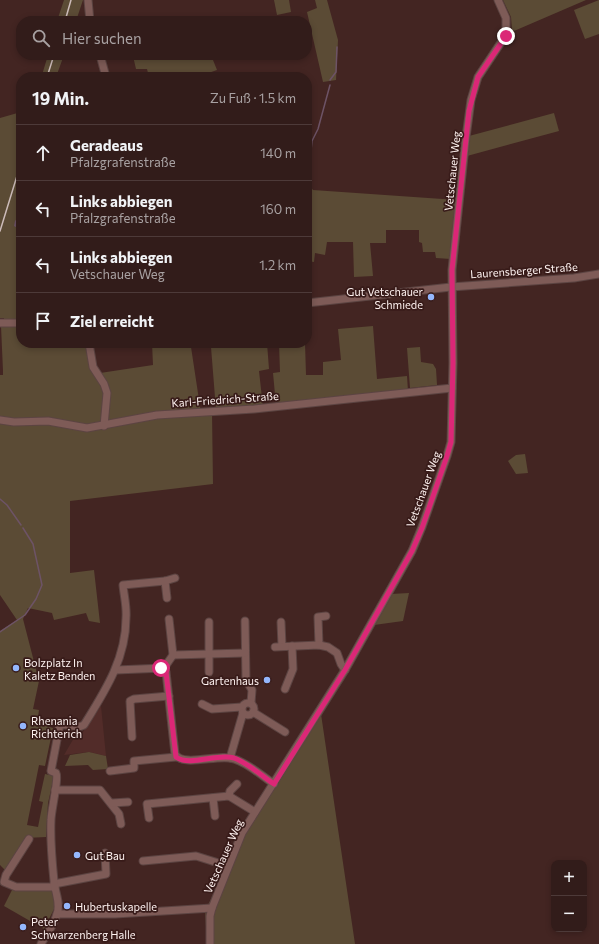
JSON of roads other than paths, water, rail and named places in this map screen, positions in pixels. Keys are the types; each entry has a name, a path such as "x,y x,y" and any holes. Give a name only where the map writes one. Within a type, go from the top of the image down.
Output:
{"street":[{"path":"88,0 90,16"},
{"name":"Vetschauer Weg","path":"210,944 210,916 212,908 242,833 345,670 412,551 422,528 450,447 453,316 451,287 471,100 478,77 501,45 507,29 506,18 498,0"},
{"path":"101,60 105,72"},
{"name":"Laurensberger Straße","path":"312,302 451,287 574,278 599,274"},
{"path":"0,323 16,323"},
{"path":"90,348 93,366 104,384 107,393 104,426"},
{"name":"Karl-Friedrich-Straße","path":"0,420 20,422 48,421 80,428 104,426 157,415 254,409 452,388"},
{"path":"41,944 57,914 58,896 54,885 51,819 57,774 51,772 60,724 79,727 84,725 116,670 125,635 126,611 123,585 165,581 175,578"},
{"path":"165,581 167,598"},
{"path":"319,645 318,617 326,616"},
{"path":"164,668 173,655 169,619"},
{"path":"245,621 246,680 252,690 250,703"},
{"path":"209,622 209,672"},
{"path":"281,622 279,646 328,646 337,653 345,670"},
{"path":"285,689 293,669 292,646"},
{"path":"173,655 245,653"},
{"path":"116,670 164,668"},
{"path":"164,668 166,672 176,757"},
{"path":"132,737 130,701 134,699 169,696"},
{"path":"230,758 242,710 245,703 250,703"},
{"path":"250,703 254,707 253,712"},
{"path":"202,704 212,708 242,710 248,715 253,712"},
{"path":"253,712 285,732"},
{"path":"110,771 134,768 134,761 176,757 184,760 230,758 235,759 274,784"},
{"path":"228,796 230,791 237,784"},
{"path":"55,790 96,789 104,792 119,814 121,824"},
{"path":"149,818 147,804 228,796 255,812"},
{"path":"213,798 215,816"},
{"path":"112,803 128,802"},
{"path":"29,839 2,877 4,882 11,887 54,885 106,874 105,853"},
{"path":"143,861 196,856 228,866"},
{"path":"57,914 115,914 212,908"}],"waterway":[{"path":"330,80 336,72 337,47"},
{"path":"312,141 318,129 330,85"},
{"path":"0,499 7,505 21,525"},
{"path":"0,632 25,615 36,599 42,585 33,544 23,528"}],"railway":[{"path":"66,16 71,0"},
{"path":"49,72 52,60"},
{"path":"0,231 16,179"}],"place":[{"name":"Gut Vetschauer Schmiede","path":"431,297"},
{"name":"Bolzplatz In Kaletz Benden","path":"16,668"},
{"name":"Gartenhaus","path":"267,680"},
{"name":"Rhenania Richterich","path":"23,726"},
{"name":"Gut Bau","path":"77,855"},
{"name":"Hubertuskapelle","path":"67,906"},
{"name":"Peter Schwarzenberg Halle","path":"23,927"}]}
